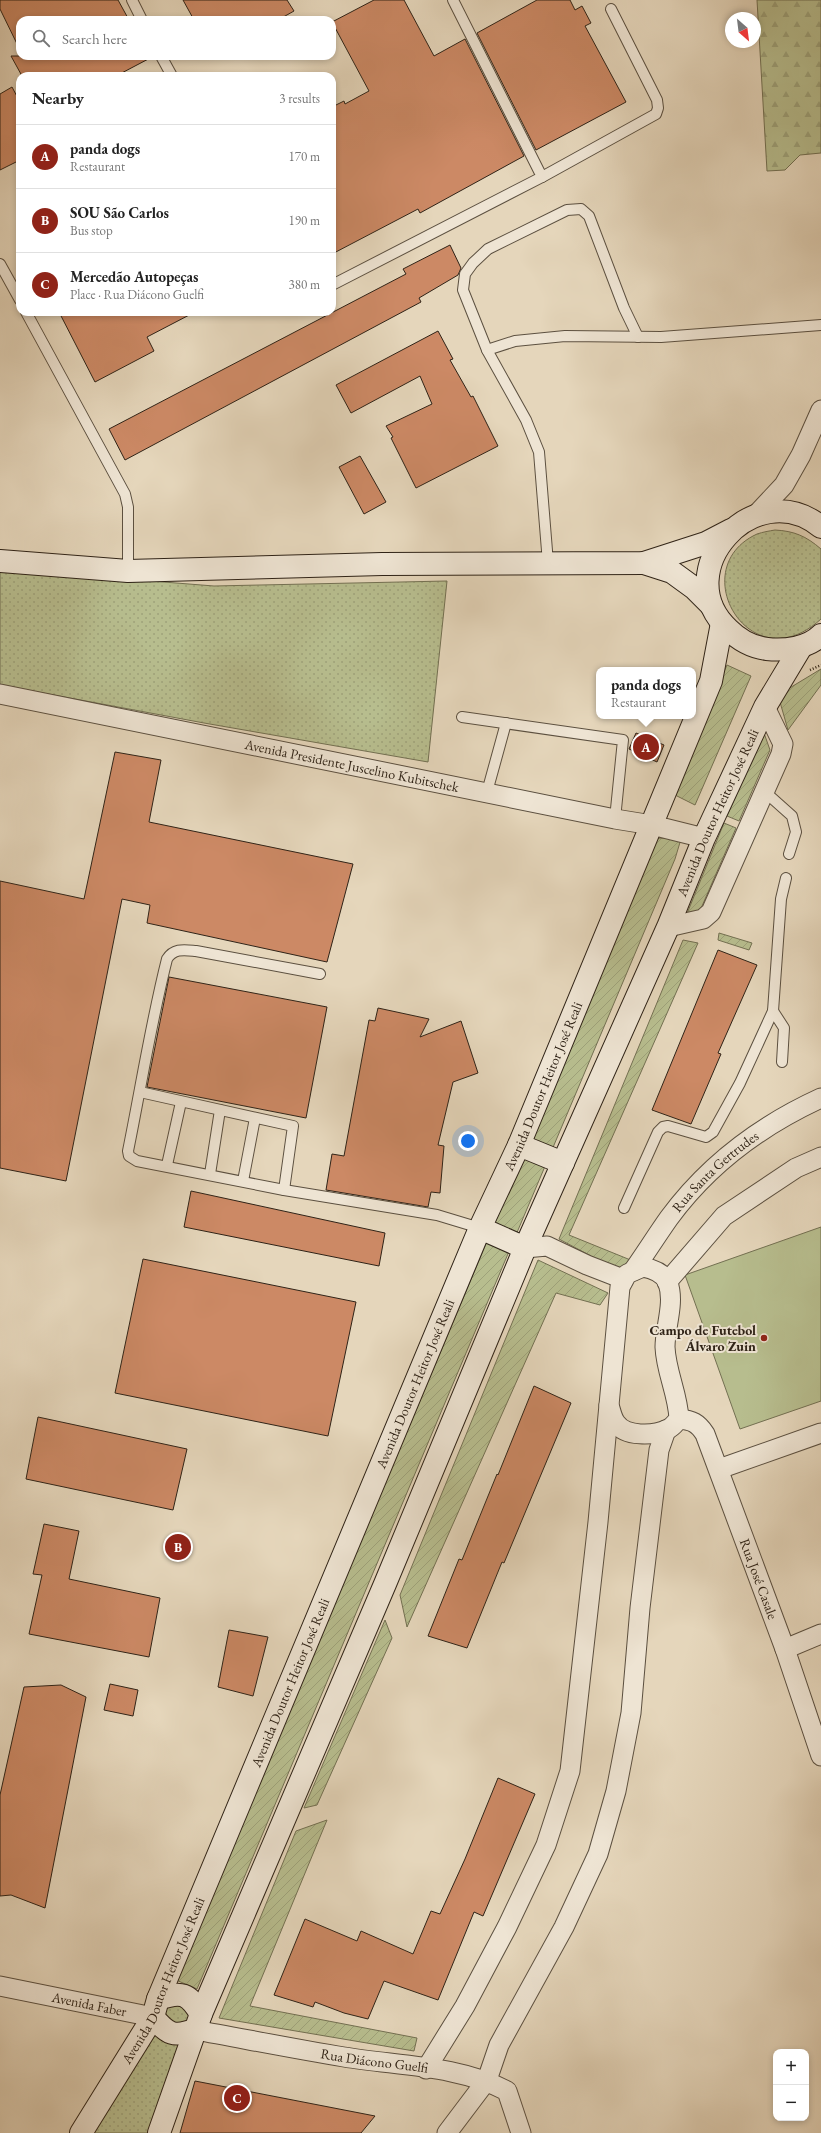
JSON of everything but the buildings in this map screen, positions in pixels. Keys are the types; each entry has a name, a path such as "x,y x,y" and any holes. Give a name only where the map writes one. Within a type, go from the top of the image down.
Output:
{"main road":[{"path":"644,563 706,543 754,516 774,512 795,514 814,521 821,528"},
{"path":"711,605 708,584 710,564 718,546 731,530"},
{"path":"0,561 128,571 382,564 644,563 672,572 694,588 711,605 722,624 738,638 758,648 779,651 801,647 821,635"},
{"name":"Avenida Doutor Heitor José Reali","path":"696,718 711,681 722,624"},
{"name":"Avenida Doutor Heitor José Reali","path":"159,2133 198,2022 388,1577 525,1248 668,927 704,838 765,707 801,647"},
{"name":"Avenida Doutor Heitor José Reali","path":"81,2133 156,2008 480,1228 519,1145 695,719"},
{"path":"519,1145 563,1163"},
{"path":"480,1228 525,1248"},
{"path":"180,1994 192,1999 198,2022 180,2035 165,2031 156,2008 180,1994"}],"street":[{"path":"754,516 784,485 801,455 821,410"},
{"name":"Avenida Presidente Juscelino Kubitschek","path":"0,694 615,819 652,825 704,838"},
{"path":"668,927 703,919 711,912 781,754 783,744 765,707"},
{"name":"Rua Santa Gertrudes","path":"628,1275 670,1217 706,1176 741,1144 805,1105 821,1098"},
{"path":"667,1282 724,1216 796,1168 821,1157"},
{"path":"525,1248 547,1246 587,1265 628,1275"},
{"path":"426,2069 465,2006 546,1845 570,1771 598,1522 620,1287 628,1275 643,1267 656,1270 667,1282 670,1293 665,1346 667,1372 678,1404 672,1424 659,1450 640,1608 631,1713 616,1791 598,1854 564,1927 499,2045 487,2080 447,2133"},
{"path":"609,1405 616,1423 630,1433 654,1433 672,1424"},
{"name":"Rua José Casale","path":"672,1424 691,1420 700,1426 719,1469 821,1756"},
{"path":"719,1469 821,1433"},
{"path":"784,1649 821,1634"},
{"name":"Avenida Faber","path":"0,1986 156,2008"},
{"name":"Rua Diácono Guelfi","path":"198,2022 345,2057 487,2080 507,2091 521,2133"}],"lane":[{"path":"132,0 140,16"},
{"path":"453,0 542,177"},
{"path":"336,284 542,177 656,114 658,108 657,100 611,9"},
{"path":"163,60 170,72"},
{"path":"548,563 539,452 526,420 487,350 463,290 465,274 473,263 488,249 567,210 581,209 589,216 624,308 638,337"},
{"path":"0,264 16,293"},
{"path":"28,316 126,494 128,507 128,571"},
{"path":"487,350 515,341 565,336 661,337 821,325"},
{"path":"462,718 623,740 615,819"},
{"path":"487,792 506,723"},
{"path":"764,791 792,816 796,832 789,854"},
{"path":"624,1208 663,1127 668,1126 706,1137 713,1132 740,1083 773,1011 781,899 786,878"},
{"path":"320,974 196,951 177,950 171,952 166,959 152,1018 140,1092 128,1151 129,1156 137,1161 210,1174 284,1190 437,1215 480,1228"},
{"path":"773,1011 784,1028 782,1062"},
{"path":"140,1092 293,1126 284,1190"},
{"path":"166,1166 181,1102"},
{"path":"210,1174 220,1110"},
{"path":"243,1182 255,1118"}],"green space":[{"path":"757,0 821,0 821,153 800,155 785,170 767,171 760,48 761,12 758,12"},
{"path":"775,530 800,535 821,549 821,619 795,635 771,638 750,630 735,614 726,593 726,571 736,550 757,534"},
{"path":"0,569 214,586 447,581 428,762 204,723 0,685"},
{"path":"727,665 751,676 695,805 671,793"},
{"path":"821,669 821,685 788,730 778,695"},
{"path":"764,733 770,750 739,821 727,816"},
{"path":"724,823 736,828 699,913 686,916"},
{"path":"657,838 681,839 675,859 197,1989 176,1980"},
{"path":"719,933 752,943 749,950 718,940"},
{"path":"683,940 698,943 569,1235 633,1261 621,1272 559,1239"},
{"name":"Campo de Futebol Álvaro Zuin","path":"821,1227 821,1401 740,1429 685,1275"},
{"path":"538,1260 608,1293 600,1305 556,1293 407,1627 400,1595"},
{"path":"385,1620 392,1638 317,1805 304,1808"},
{"path":"327,1820 250,2006 417,2038 414,2051 219,2018 296,1831"},
{"path":"182,2001 193,2020 167,2026 161,2005"},
{"path":"153,2021 191,2034 158,2133 83,2133"}],"place":[{"name":"panda dogs","path":"646,747"},
{"name":"Campo de Futebol Álvaro Zuin","path":"764,1338"},
{"name":"SOU São Carlos","path":"178,1547"},
{"name":"Mercedão Autopeças","path":"237,2098"}]}
